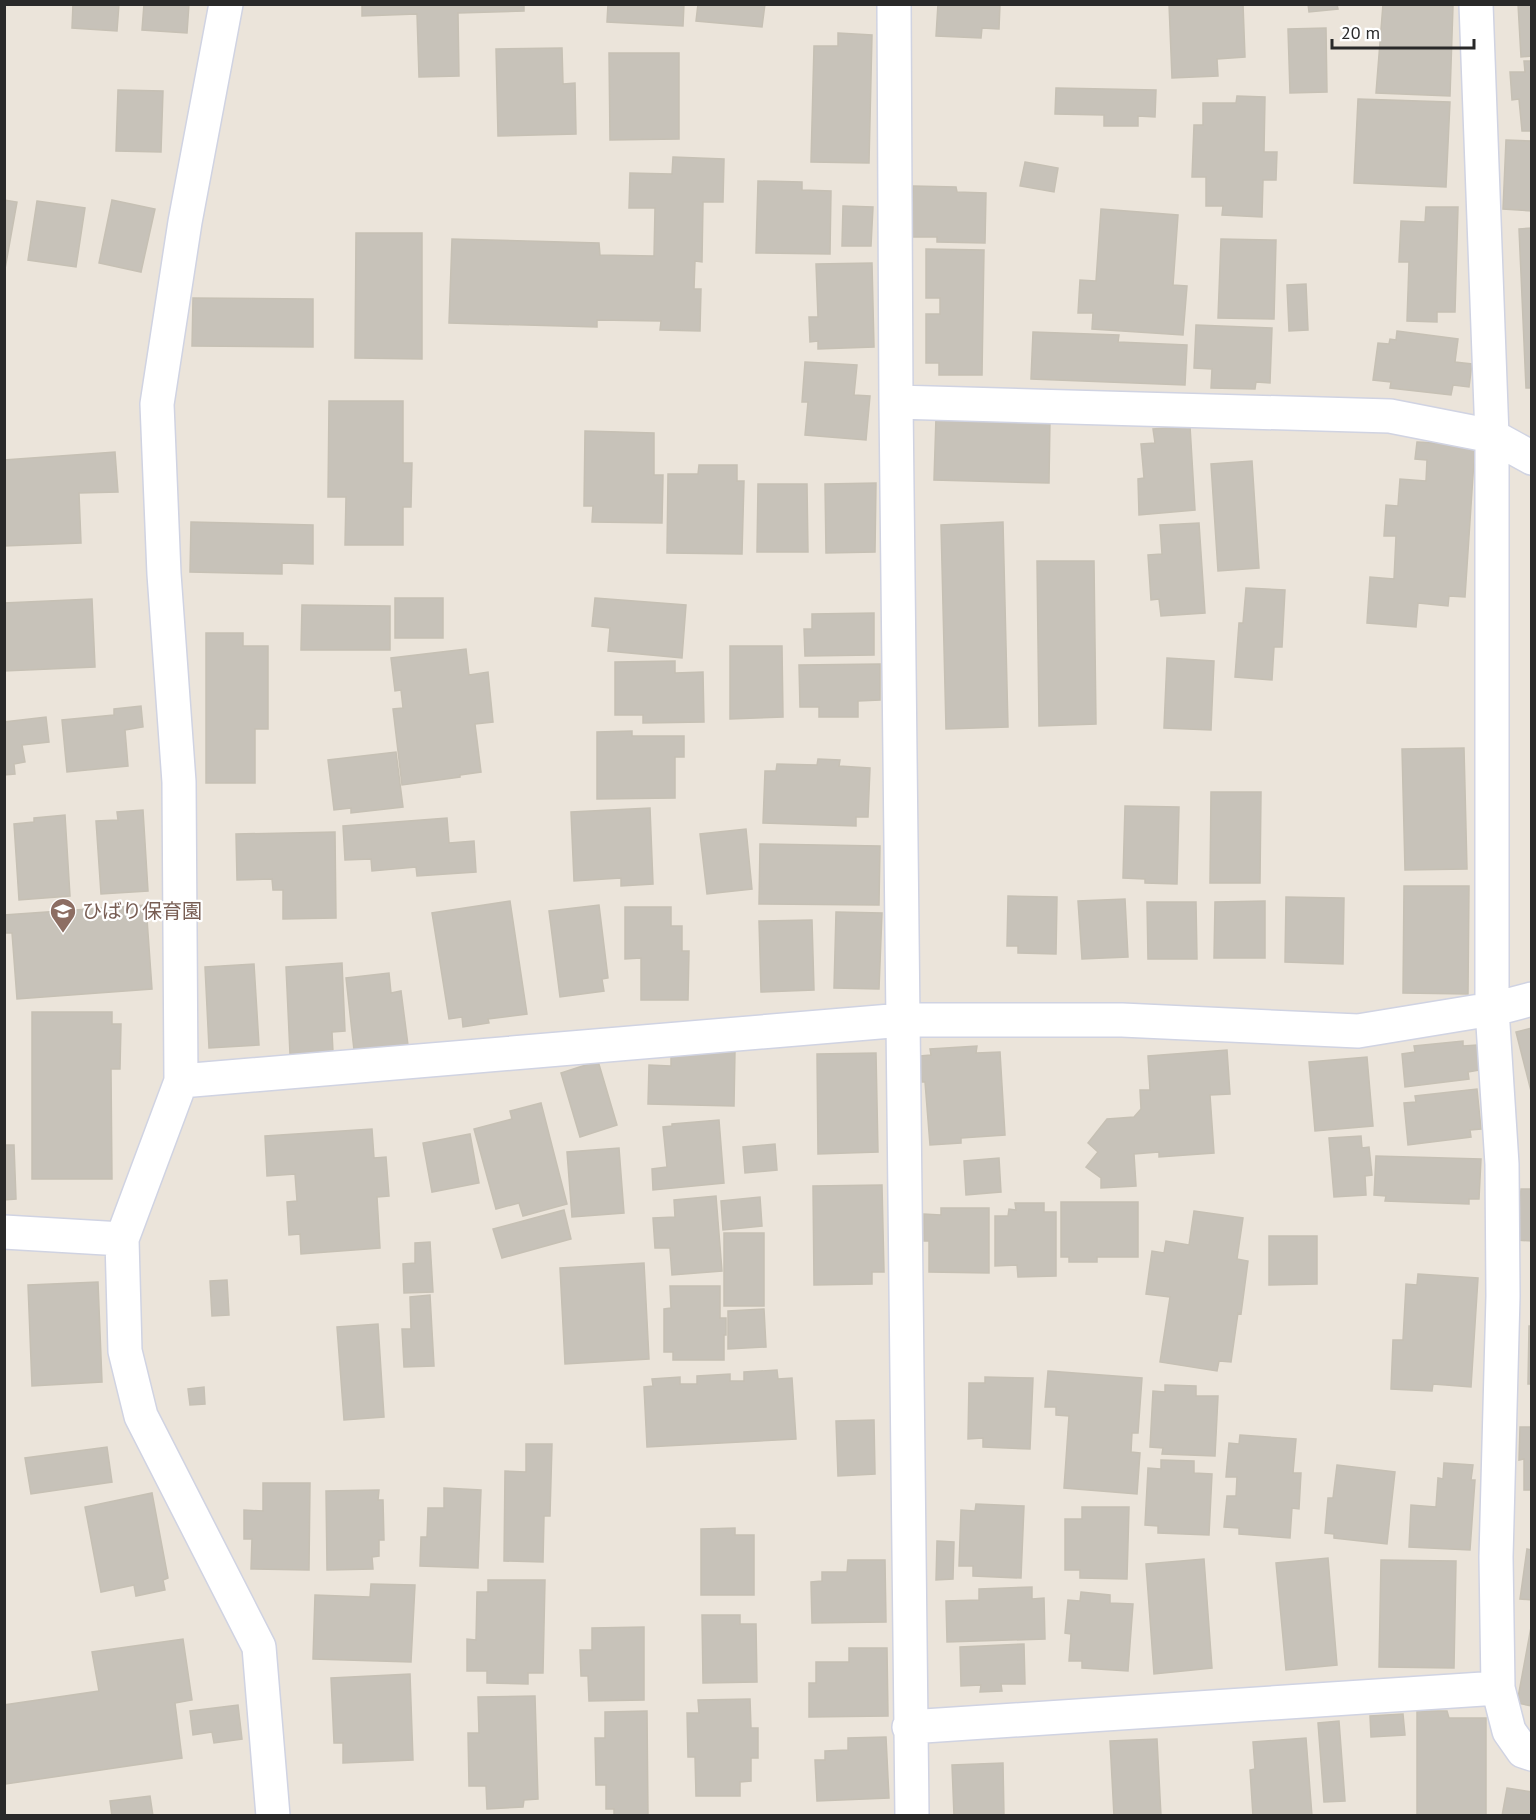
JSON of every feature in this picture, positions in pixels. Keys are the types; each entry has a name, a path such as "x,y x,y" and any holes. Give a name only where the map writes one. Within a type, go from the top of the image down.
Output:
{"street":[{"path":"226,4 185,222 157,404 164,574 179,782 181,1081 122,1239 125,1351 141,1416 259,1647 273,1815"},
{"path":"894,4 909,1727 912,1815"},
{"path":"1476,4 1492,436 1492,1009 1502,1164 1503,1285 1496,1557 1498,1688 1509,1731 1523,1751 1532,1754"},
{"path":"896,402 1390,416 1492,436 1532,458"},
{"path":"181,1081 903,1020 1122,1020 1358,1031 1492,1009 1532,999"},
{"path":"4,1232 122,1239"},
{"path":"909,1727 1498,1688"}],"building":[{"path":"73,4 119,4 117,31 72,28"},
{"path":"144,4 189,4 187,33 142,30"},
{"path":"362,4 524,4 524,11 458,13 459,76 419,77 417,14 362,16"},
{"path":"608,4 684,4 683,26 607,22"},
{"path":"698,4 765,4 762,27 696,21"},
{"path":"938,4 1000,4 999,29 982,28 981,38 936,36"},
{"path":"1169,4 1243,4 1245,57 1217,59 1218,76 1172,78"},
{"path":"1308,4 1337,4 1338,9 1309,12"},
{"path":"1383,4 1453,6 1450,96 1376,93"},
{"path":"1518,4 1532,4 1532,56 1521,57"},
{"path":"1326,28 1327,92 1290,93 1288,29"},
{"path":"838,33 872,35 869,163 811,162 814,46 838,46"},
{"path":"562,48 563,84 575,83 576,134 498,136 496,49"},
{"path":"609,53 679,53 679,139 610,140"},
{"path":"1524,61 1532,61 1532,131 1522,131 1519,99 1512,100 1510,72 1525,72"},
{"path":"1056,88 1156,90 1155,117 1138,116 1138,126 1104,126 1104,115 1055,114"},
{"path":"118,90 163,91 161,152 116,151"},
{"path":"1237,96 1265,97 1264,152 1277,152 1276,180 1263,180 1262,217 1222,215 1223,206 1206,206 1206,177 1192,177 1194,125 1203,125 1203,103 1236,103"},
{"path":"1358,99 1450,102 1446,187 1354,183"},
{"path":"1506,140 1532,141 1532,211 1503,209"},
{"path":"673,157 724,159 723,202 703,202 702,262 695,261 694,289 701,289 700,331 660,330 661,321 597,320 597,327 449,323 452,239 599,243 600,255 654,256 655,208 629,208 630,173 672,174"},
{"path":"1025,162 1058,168 1054,192 1020,186"},
{"path":"758,181 802,182 802,190 831,191 830,254 756,253"},
{"path":"913,186 956,187 957,192 986,193 985,243 937,242 937,237 911,237"},
{"path":"4,200 17,202 5,269 4,269"},
{"path":"112,200 155,209 141,272 99,263"},
{"path":"37,201 85,208 76,267 28,260"},
{"path":"843,206 873,207 871,246 842,246"},
{"path":"1426,207 1458,207 1455,312 1437,312 1437,322 1407,321 1409,262 1399,262 1401,221 1425,222"},
{"path":"1101,209 1178,215 1173,285 1187,286 1183,335 1092,329 1093,313 1078,313 1080,280 1096,281"},
{"path":"1532,228 1532,388 1526,388 1519,229"},
{"path":"356,233 422,233 422,359 355,358"},
{"path":"1221,239 1276,240 1274,319 1218,318"},
{"path":"926,249 984,250 982,375 939,375 939,363 926,363 926,314 940,314 940,298 926,298"},
{"path":"872,263 874,347 818,349 818,341 810,342 809,317 818,317 816,264"},
{"path":"1306,284 1308,330 1289,331 1287,285"},
{"path":"193,298 313,299 313,347 192,346"},
{"path":"1196,325 1272,328 1270,383 1256,382 1255,389 1211,388 1212,369 1194,368"},
{"path":"1397,331 1458,339 1455,362 1472,364 1469,387 1453,385 1451,395 1390,388 1391,382 1373,380 1378,343 1389,344 1390,339 1396,340"},
{"path":"1033,332 1119,335 1118,342 1187,345 1185,385 1031,379"},
{"path":"805,362 857,365 854,395 870,396 866,440 805,435 808,402 802,402"},
{"path":"329,401 403,401 403,463 412,463 411,507 403,507 403,545 345,545 346,497 328,497"},
{"path":"936,417 1050,419 1049,483 934,480"},
{"path":"1190,426 1195,510 1139,515 1138,479 1144,478 1141,444 1155,443 1153,429"},
{"path":"585,431 654,433 654,475 663,475 662,523 592,522 593,506 584,506"},
{"path":"1417,442 1475,445 1465,597 1449,596 1448,606 1418,603 1416,627 1367,623 1370,577 1394,579 1396,536 1384,536 1386,505 1398,506 1400,479 1426,481 1427,460 1415,459"},
{"path":"115,452 118,492 79,493 81,543 4,546 4,460"},
{"path":"1252,461 1259,568 1218,571 1211,464"},
{"path":"699,465 737,465 737,481 744,481 742,554 667,553 668,474 698,474"},
{"path":"876,483 875,552 826,553 825,484"},
{"path":"758,484 807,484 808,552 757,552"},
{"path":"191,522 313,525 313,564 282,563 282,574 190,572"},
{"path":"1003,522 1008,727 946,729 941,525"},
{"path":"1199,523 1205,613 1161,616 1159,599 1151,600 1148,555 1162,554 1160,525"},
{"path":"1037,561 1094,561 1096,724 1039,726"},
{"path":"1246,588 1285,590 1282,647 1274,647 1272,680 1235,677 1239,623 1243,623"},
{"path":"395,598 443,598 443,638 395,638"},
{"path":"595,598 686,605 682,658 608,651 610,628 592,626"},
{"path":"92,599 95,667 4,671 4,603"},
{"path":"302,605 390,606 390,650 301,650"},
{"path":"874,613 874,655 805,656 804,629 812,629 812,614"},
{"path":"206,633 243,633 243,646 268,646 268,729 255,729 255,783 206,783"},
{"path":"730,646 782,646 783,717 730,719"},
{"path":"466,649 469,675 488,672 493,722 475,724 481,772 402,785 393,709 403,708 401,690 395,691 391,658"},
{"path":"1167,658 1214,661 1211,730 1164,728"},
{"path":"675,661 675,673 703,672 704,722 643,723 643,715 615,715 615,662"},
{"path":"880,664 880,700 858,701 858,717 819,717 819,707 800,707 799,665"},
{"path":"141,706 143,727 125,730 128,766 67,772 62,720 114,715 114,709"},
{"path":"46,717 49,742 22,745 25,762 14,764 15,774 4,775 4,722"},
{"path":"632,731 632,736 684,736 684,757 675,757 675,798 597,799 597,732"},
{"path":"1464,748 1467,869 1405,870 1402,749"},
{"path":"396,752 403,807 351,813 351,808 334,810 328,760"},
{"path":"818,759 840,760 839,766 870,768 868,817 856,817 856,826 763,823 765,771 776,771 777,764 817,765"},
{"path":"1211,792 1261,792 1260,883 1210,883"},
{"path":"1125,806 1179,807 1177,884 1145,883 1145,879 1123,878"},
{"path":"650,808 653,884 621,886 621,878 574,881 571,812"},
{"path":"143,810 148,891 101,894 96,821 118,820 117,812"},
{"path":"65,815 70,896 19,900 14,824 34,822 34,818"},
{"path":"447,818 449,843 474,841 476,872 417,876 416,867 372,871 371,859 345,860 343,826"},
{"path":"746,829 752,889 707,894 700,834"},
{"path":"335,832 336,918 283,919 283,890 273,890 272,879 237,880 236,834"},
{"path":"760,844 880,846 879,905 759,904"},
{"path":"1404,886 1469,886 1468,994 1403,993"},
{"path":"1008,896 1057,897 1056,954 1018,953 1018,946 1007,946"},
{"path":"1286,897 1344,898 1343,964 1285,962"},
{"path":"1125,899 1128,957 1082,959 1078,901"},
{"path":"510,901 527,1014 488,1019 489,1023 463,1027 462,1017 449,1019 432,913"},
{"path":"1265,901 1265,958 1214,958 1215,902"},
{"path":"1147,902 1196,902 1197,959 1148,959"},
{"path":"146,905 152,989 17,999 12,933 4,933 4,915"},
{"path":"599,905 608,978 602,979 604,991 560,997 549,911"},
{"path":"625,907 671,907 671,926 682,926 682,951 689,951 688,1000 641,1000 641,958 625,959"},
{"path":"836,912 882,913 879,989 834,988"},
{"path":"812,920 814,990 761,992 759,921"},
{"path":"342,963 345,1031 332,1032 333,1052 290,1054 286,967"},
{"path":"254,964 259,1045 209,1048 205,967"},
{"path":"389,973 391,993 401,991 408,1045 384,1048 355,1059 346,978"},
{"path":"32,1012 112,1012 112,1024 121,1024 120,1069 111,1069 112,1179 32,1179"},
{"path":"1532,1028 1532,1091 1531,1091 1516,1032"},
{"path":"1463,1041 1463,1046 1477,1045 1480,1070 1468,1072 1469,1079 1405,1087 1402,1054 1415,1052 1414,1046"},
{"path":"977,1046 976,1053 1000,1052 1005,1135 961,1138 961,1143 930,1145 925,1082 922,1082 920,1056 931,1055 930,1049"},
{"path":"671,1049 735,1050 734,1106 648,1104 649,1065 671,1066"},
{"path":"1227,1050 1230,1094 1210,1095 1214,1153 1159,1157 1159,1152 1134,1154 1136,1186 1101,1188 1101,1178 1086,1167 1098,1152 1088,1143 1107,1119 1134,1117 1141,1109 1140,1090 1150,1090 1148,1056"},
{"path":"876,1053 878,1152 818,1154 817,1054"},
{"path":"1367,1057 1373,1126 1315,1131 1309,1062"},
{"path":"598,1061 617,1125 580,1137 561,1073"},
{"path":"1477,1089 1481,1129 1470,1130 1471,1137 1408,1145 1404,1103 1416,1102 1415,1096"},
{"path":"541,1103 567,1204 523,1216 519,1203 496,1209 474,1129 512,1119 510,1111"},
{"path":"719,1120 724,1183 653,1190 652,1169 667,1167 663,1127 672,1126 672,1124"},
{"path":"372,1129 374,1158 386,1157 389,1196 377,1197 380,1248 301,1254 300,1234 289,1235 287,1202 297,1201 295,1174 267,1176 265,1136"},
{"path":"470,1134 479,1183 432,1192 423,1143"},
{"path":"1361,1136 1362,1148 1369,1147 1372,1175 1365,1176 1366,1195 1334,1197 1329,1138"},
{"path":"775,1144 777,1170 745,1173 743,1147"},
{"path":"4,1145 14,1145 16,1199 4,1200"},
{"path":"619,1148 624,1213 572,1217 567,1152"},
{"path":"1376,1156 1481,1159 1479,1199 1469,1199 1469,1204 1385,1201 1386,1196 1374,1195"},
{"path":"999,1158 1001,1192 966,1195 964,1161"},
{"path":"882,1185 884,1272 872,1272 872,1284 814,1285 813,1186"},
{"path":"1521,1189 1532,1189 1532,1241 1516,1240"},
{"path":"716,1196 722,1271 672,1275 670,1248 655,1248 653,1218 675,1217 674,1200"},
{"path":"760,1197 762,1226 723,1230 721,1201"},
{"path":"1061,1202 1138,1202 1138,1257 1097,1257 1097,1262 1069,1262 1069,1257 1061,1257"},
{"path":"1015,1203 1044,1203 1044,1212 1056,1212 1056,1276 1018,1277 1017,1265 995,1266 995,1216 1008,1216 1009,1209 1016,1210"},
{"path":"941,1208 989,1208 989,1273 929,1272 929,1241 924,1241 924,1214 941,1215"},
{"path":"564,1210 571,1239 502,1258 493,1229"},
{"path":"1194,1211 1243,1218 1237,1259 1248,1261 1241,1314 1238,1313 1231,1362 1219,1361 1217,1371 1160,1362 1170,1297 1146,1294 1152,1251 1164,1253 1166,1241 1189,1245"},
{"path":"724,1233 764,1233 764,1306 724,1306"},
{"path":"1269,1236 1317,1236 1317,1284 1269,1285"},
{"path":"430,1242 433,1292 404,1293 403,1264 415,1263 415,1243"},
{"path":"644,1263 649,1359 565,1364 560,1268"},
{"path":"1418,1274 1478,1278 1471,1387 1433,1384 1432,1391 1391,1389 1393,1340 1403,1340 1406,1284 1417,1285"},
{"path":"227,1280 229,1315 212,1316 210,1281"},
{"path":"98,1282 102,1382 32,1386 28,1285"},
{"path":"670,1286 720,1286 720,1318 726,1318 724,1360 673,1360 673,1352 664,1352 664,1309 671,1308"},
{"path":"430,1295 434,1366 404,1367 402,1329 411,1329 410,1297"},
{"path":"764,1309 766,1347 728,1349 728,1311"},
{"path":"378,1324 384,1417 344,1420 337,1327"},
{"path":"1529,1326 1532,1326 1532,1384 1528,1384"},
{"path":"777,1370 778,1379 792,1378 796,1439 647,1447 644,1387 653,1386 652,1379 680,1377 680,1384 697,1384 697,1376 730,1374 730,1381 744,1381 744,1372"},
{"path":"1048,1371 1142,1378 1138,1433 1132,1433 1131,1452 1140,1453 1137,1494 1064,1488 1069,1416 1056,1415 1056,1407 1045,1407"},
{"path":"985,1377 1033,1378 1030,1449 983,1447 983,1438 968,1439 969,1383 985,1383"},
{"path":"1165,1385 1196,1386 1196,1396 1218,1396 1215,1456 1162,1454 1163,1448 1150,1447 1153,1391 1165,1392"},
{"path":"204,1387 205,1404 190,1405 188,1389"},
{"path":"874,1420 875,1474 838,1476 836,1421"},
{"path":"1520,1427 1532,1427 1532,1490 1524,1490 1524,1459 1519,1460"},
{"path":"1240,1435 1296,1439 1293,1473 1301,1473 1299,1509 1292,1508 1290,1538 1239,1534 1239,1528 1224,1527 1227,1496 1236,1496 1237,1477 1226,1477 1229,1443 1239,1444"},
{"path":"526,1444 552,1444 550,1516 544,1516 543,1562 504,1561 505,1471 526,1472"},
{"path":"107,1447 112,1482 31,1494 25,1458"},
{"path":"1161,1460 1194,1461 1194,1473 1212,1474 1209,1535 1158,1533 1158,1526 1145,1525 1148,1468 1161,1469"},
{"path":"1444,1463 1473,1465 1471,1480 1475,1480 1470,1550 1409,1547 1411,1505 1436,1507 1438,1478 1443,1479"},
{"path":"1337,1465 1395,1472 1387,1544 1334,1538 1334,1534 1325,1533 1328,1498 1333,1498"},
{"path":"263,1483 310,1483 309,1570 251,1569 252,1539 244,1539 244,1510 263,1511"},
{"path":"444,1488 481,1490 478,1568 420,1566 421,1537 427,1537 428,1508 444,1508"},
{"path":"379,1490 378,1500 383,1500 384,1540 379,1540 379,1556 372,1557 373,1569 327,1570 326,1491"},
{"path":"152,1493 168,1578 163,1580 165,1590 136,1596 134,1585 101,1592 85,1507"},
{"path":"976,1504 1024,1506 1021,1578 973,1576 973,1566 959,1566 961,1510 975,1511"},
{"path":"1082,1507 1129,1507 1127,1579 1080,1578 1080,1570 1065,1570 1065,1519 1082,1519"},
{"path":"735,1528 735,1535 754,1535 754,1595 701,1595 701,1529"},
{"path":"937,1541 954,1542 953,1579 936,1580"},
{"path":"1527,1549 1532,1550 1532,1600 1520,1599"},
{"path":"1328,1558 1337,1665 1286,1670 1276,1563"},
{"path":"1204,1559 1212,1668 1154,1674 1146,1564"},
{"path":"848,1560 885,1560 886,1622 812,1623 811,1582 822,1581 822,1572 847,1572"},
{"path":"1381,1560 1456,1561 1454,1668 1379,1667"},
{"path":"488,1580 545,1580 543,1673 528,1673 528,1684 487,1683 487,1671 467,1671 467,1639 476,1640 477,1592 488,1592"},
{"path":"371,1584 415,1585 411,1662 313,1659 315,1595 370,1597"},
{"path":"1032,1587 1032,1599 1044,1598 1045,1639 947,1642 946,1601 979,1600 979,1589"},
{"path":"1081,1592 1110,1595 1110,1603 1133,1604 1128,1671 1082,1668 1082,1661 1069,1661 1071,1634 1065,1633 1068,1600 1080,1601"},
{"path":"702,1615 740,1615 740,1624 756,1624 757,1682 703,1683"},
{"path":"1532,1622 1532,1706 1517,1703"},
{"path":"644,1627 644,1700 589,1701 588,1676 581,1676 580,1650 592,1650 592,1628"},
{"path":"183,1639 192,1700 175,1703 182,1758 6,1784 4,1705 99,1691 92,1652"},
{"path":"1024,1644 1025,1684 1001,1684 1002,1691 980,1692 981,1685 961,1686 960,1647"},
{"path":"849,1648 887,1648 888,1716 809,1717 809,1683 816,1683 816,1662 849,1662"},
{"path":"410,1674 413,1760 343,1763 343,1743 334,1743 331,1678"},
{"path":"535,1696 538,1799 524,1800 523,1807 487,1809 486,1786 469,1786 468,1733 479,1733 478,1697"},
{"path":"750,1699 751,1728 758,1728 758,1758 751,1758 751,1781 740,1782 740,1796 696,1796 695,1757 688,1757 687,1713 699,1713 698,1700"},
{"path":"238,1705 242,1739 214,1743 212,1732 193,1735 190,1711"},
{"path":"647,1711 648,1816 614,1816 614,1809 606,1809 606,1785 596,1785 595,1738 605,1738 605,1712"},
{"path":"1417,1711 1447,1711 1449,1718 1486,1718 1486,1816 1417,1816"},
{"path":"1403,1714 1405,1735 1371,1737 1370,1716"},
{"path":"1339,1721 1345,1801 1324,1802 1318,1723"},
{"path":"886,1737 889,1798 817,1801 815,1760 825,1760 825,1751 848,1750 848,1738"},
{"path":"1306,1738 1312,1816 1253,1816 1250,1770 1255,1769 1253,1742"},
{"path":"1157,1739 1161,1816 1114,1816 1110,1741"},
{"path":"1003,1763 1004,1816 954,1816 952,1765"},
{"path":"1507,1788 1532,1792 1532,1816 1502,1816"},
{"path":"150,1796 153,1816 112,1816 110,1801"}],"place":[{"name":"ひばり保育園","path":"63,934"}]}
